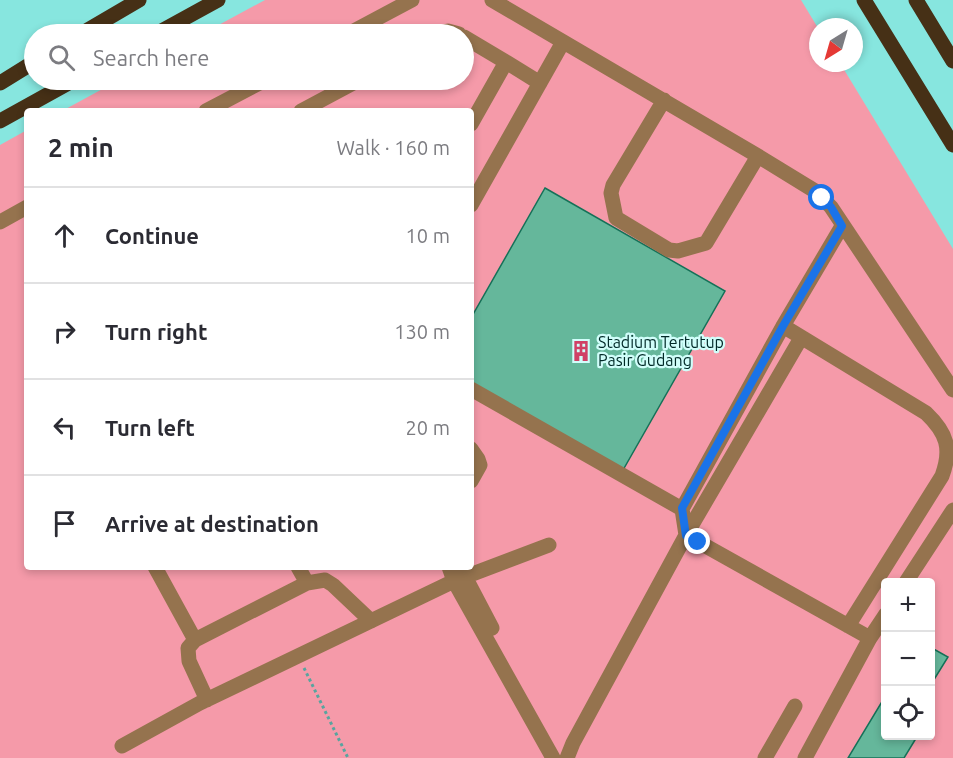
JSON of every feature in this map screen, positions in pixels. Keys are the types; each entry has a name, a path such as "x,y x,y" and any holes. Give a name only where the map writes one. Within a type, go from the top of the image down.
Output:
{"main road":[{"path":"98,24 140,0"},
{"path":"174,24 218,0"},
{"path":"864,0 953,145"},
{"path":"916,0 953,61"},
{"path":"0,82 24,68"},
{"path":"0,121 56,90"},
{"path":"0,115 18,111"}],"street":[{"path":"367,24 412,0"},
{"path":"492,0 758,156 822,198 831,207 953,390"},
{"path":"474,200 563,42"},
{"path":"474,43 540,83"},
{"path":"474,119 506,62"},
{"path":"212,108 246,90"},
{"path":"308,108 341,90"},
{"path":"664,100 613,185 611,193 616,218 669,250 678,252 706,243 758,156"},
{"path":"0,222 24,209"},
{"path":"686,536 682,508 783,326 842,226"},
{"path":"783,326 926,414 934,421 948,446 947,462 942,476 848,626"},
{"path":"457,573 552,737 568,754 686,536 801,338"},
{"path":"474,391 682,508"},
{"path":"474,453 480,465 474,476"},
{"path":"909,578 950,520"},
{"path":"686,536 870,638"},
{"path":"474,568 549,545"},
{"path":"156,570 195,640"},
{"path":"300,570 307,583"},
{"path":"122,747 207,700 371,621 457,573"},
{"path":"457,573 554,758"},
{"path":"207,700 189,661 188,648 195,640 307,583 325,580 371,621"},
{"path":"805,758 881,620"},
{"path":"765,758 795,706"}],"path":[{"path":"298,656 348,758"}],"shaded area":[{"path":"265,0 801,0 812,18 809,18 809,72 845,72 953,249 953,758 0,758 0,145 24,132 24,570 474,570 474,108 68,108 101,90 474,90 474,24 221,24"}],"building":[{"name":"Stadium Tertutup Pasir Gudang","path":"545,188 725,291 623,470 474,385 474,313"},
{"path":"935,650 948,657 935,678"},
{"path":"881,703 881,740 915,740 904,758 848,758"}],"place":[{"name":"Stadium Tertutup Pasir Gudang","path":"581,351"}],"route":[{"path":"698,542 686,536 682,508 783,326 842,226 831,207 822,198"}]}
